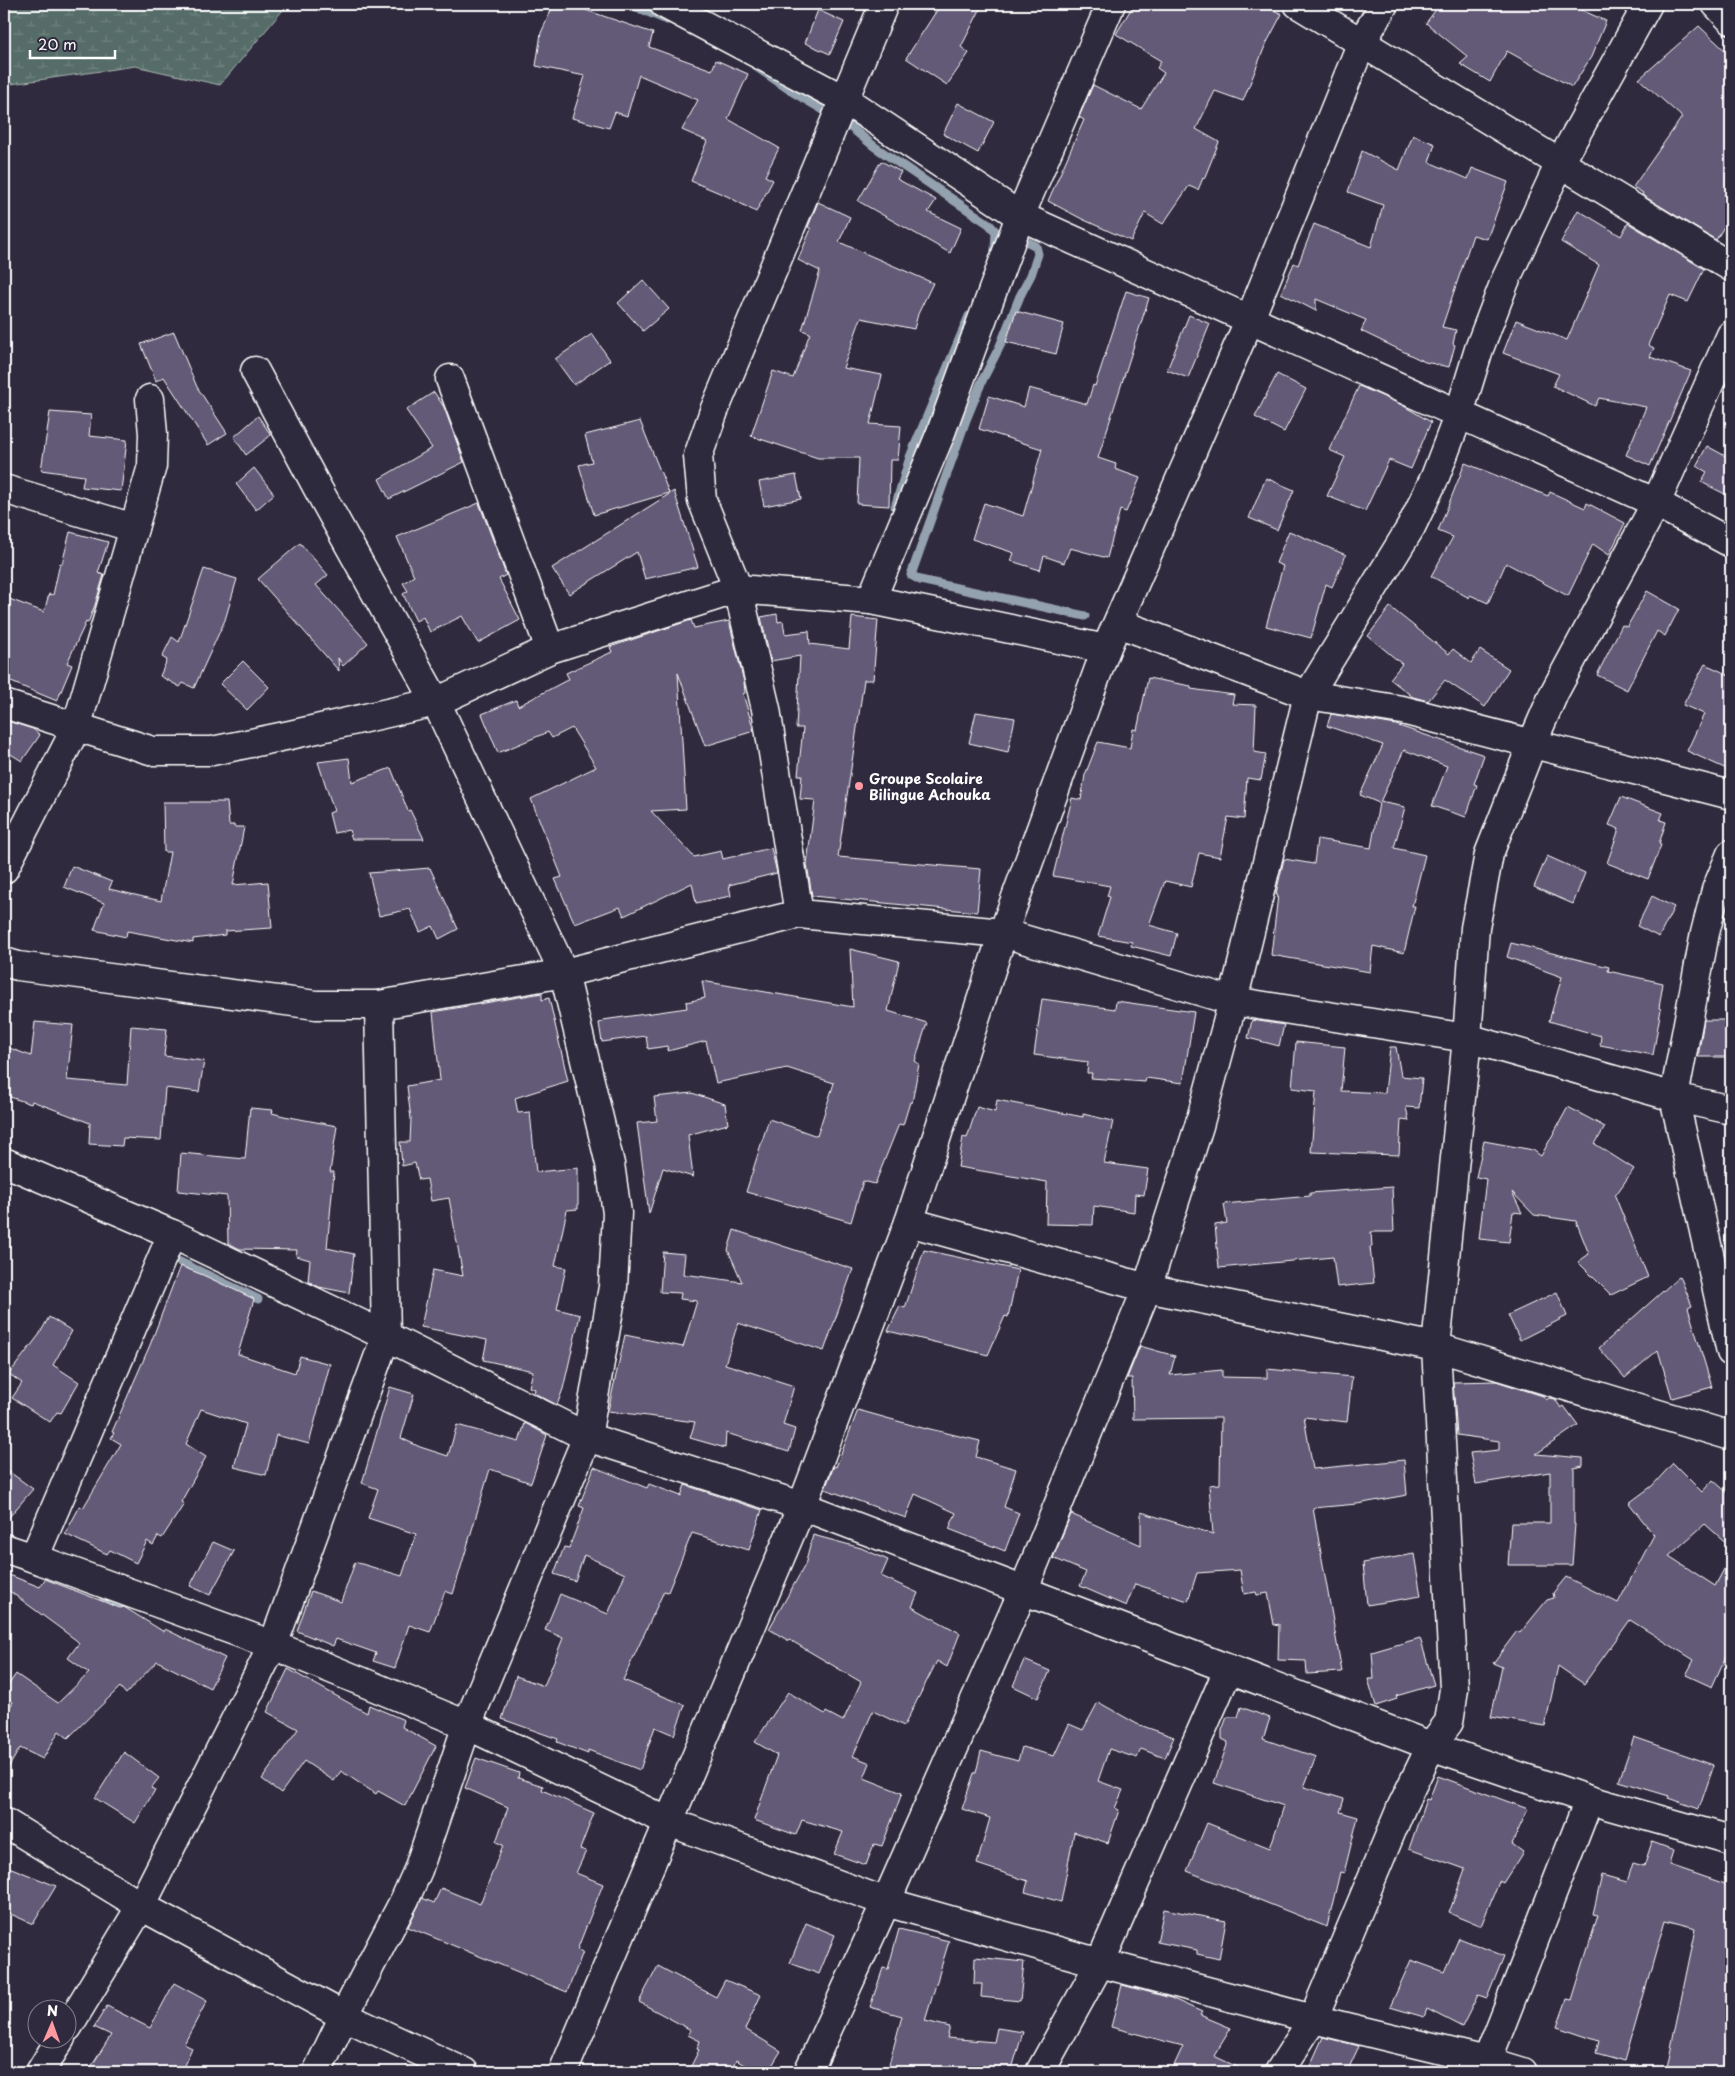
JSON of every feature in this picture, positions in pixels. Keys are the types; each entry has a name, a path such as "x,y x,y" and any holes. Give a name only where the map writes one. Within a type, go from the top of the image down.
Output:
{"street":[{"path":"664,4 845,100 1020,216 1249,321 1656,503 1731,543"},
{"path":"799,914 766,709 738,589 702,500 698,456 714,411 884,4"},
{"path":"871,600 940,435 1020,216 1111,4"},
{"path":"1298,4 1731,267"},
{"path":"563,2072 802,1506 909,1222 1003,933 1106,649 1249,321 1362,42 1384,4"},
{"path":"808,2072 886,1902 1023,1591 1146,1288 1199,1126 1233,1001 1308,695 1411,527 1435,477 1459,414 1479,349 1505,282 1560,163 1648,4"},
{"path":"1716,4 1731,20"},
{"path":"1279,2072 1313,2019 1402,1806 1431,1746 1449,1722 1454,1688 1436,1346 1467,1038 1475,928 1489,854 1554,693 1656,503 1731,335"},
{"path":"255,371 436,702 564,973 610,1164 617,1213 613,1287 587,1437 467,1724 409,1892 317,2072"},
{"path":"450,380 550,649"},
{"path":"4,869 76,728 152,466 153,434 150,398"},
{"path":"4,489 134,528"},
{"path":"4,704 153,751 212,750 290,735 436,702 550,649 738,589 871,600 1106,649"},
{"path":"1118,622 1308,695 1402,710 1731,795"},
{"path":"1731,854 1716,890 1705,933 1674,1096 1731,1352"},
{"path":"4,962 316,1005 379,1005 564,973 799,914 1003,933 1233,1001 1467,1038 1731,1110"},
{"path":"78,2010 141,1906 273,1645 386,1336 379,1005"},
{"path":"4,1162 172,1234 386,1336 587,1437 802,1506 1431,1746 1589,1800 1731,1840"},
{"path":"909,1222 1146,1288 1436,1346 1731,1436"},
{"path":"34,1558 172,1234"},
{"path":"4,1548 273,1645 467,1724 668,1822 886,1902 1100,1963 1313,2019 1484,2067 1523,2072"},
{"path":"1040,2072 1100,1963 1228,1670"},
{"path":"1484,2067 1589,1800"},
{"path":"4,1822 141,1906 344,2016 464,2072"},
{"path":"40,2072 55,2048"}],"green space":[{"path":"4,4 288,4 220,85 135,66 4,85"}],"building":[{"path":"554,4 568,4 653,33 649,47 712,70 716,60 748,74 728,119 779,148 765,176 773,180 756,212 727,196 691,181 707,141 682,130 698,100 639,75 627,116 615,112 609,128 572,118 585,76 536,66 541,33"},
{"path":"941,4 983,4 961,47 969,53 947,85 906,58"},
{"path":"1134,4 1261,4 1282,14 1265,46 1243,101 1215,91 1196,129 1219,142 1198,190 1189,186 1163,224 1145,213 1131,241 1048,201 1084,120 1079,117 1093,85 1141,109 1164,73 1157,68 1161,61 1116,34"},
{"path":"1440,4 1568,4 1606,21 1591,57 1572,87 1507,51 1490,82 1460,64 1468,57 1426,23"},
{"path":"818,10 844,22 830,54 805,43"},
{"path":"1699,26 1731,56 1731,215 1716,240 1642,195 1643,193 1633,187 1682,117 1639,79"},
{"path":"958,103 994,122 978,153 943,134"},
{"path":"1413,135 1435,144 1429,162 1468,179 1472,168 1508,182 1487,239 1473,235 1442,327 1456,330 1453,344 1455,345 1449,367 1425,362 1361,331 1366,320 1316,299 1316,311 1281,293 1294,263 1298,265 1314,224 1371,247 1383,205 1348,192 1362,151 1399,170"},
{"path":"881,161 901,172 897,179 936,200 928,212 961,228 950,253 858,201"},
{"path":"818,202 850,217 839,242 933,283 918,314 914,329 861,318 843,368 882,375 870,424 901,426 898,460 890,460 889,506 857,504 859,458 818,458 751,436 773,371 793,378 810,333 802,330 820,271 798,260 811,229 808,227"},
{"path":"1578,210 1621,236 1628,223 1704,269 1688,302 1670,295 1648,345 1654,348 1650,357 1691,371 1650,466 1626,455 1646,407 1599,398 1595,406 1553,386 1559,374 1503,353 1516,320 1567,340 1599,265 1561,242"},
{"path":"643,280 669,309 643,331 618,303"},
{"path":"1126,291 1149,298 1098,458 1116,464 1115,469 1140,478 1126,512 1120,510 1107,558 1070,548 1064,563 1044,556 1040,570 1011,561 1014,553 972,539 984,503 1023,516 1042,449 979,429 989,396 1024,407 1029,388 1087,404 1093,385 1095,386"},
{"path":"1016,311 1064,324 1056,354 1006,342"},
{"path":"1189,315 1210,324 1188,378 1167,370"},
{"path":"174,332 197,387 227,433 208,445 164,377 156,381 141,344"},
{"path":"592,334 610,360 574,385 555,359"},
{"path":"1277,374 1306,389 1284,432 1255,417"},
{"path":"1359,386 1402,405 1431,422 1411,469 1389,460 1365,511 1327,496 1345,457 1329,450"},
{"path":"434,392 444,407 464,462 389,499 379,479 432,448 406,410"},
{"path":"50,412 91,415 89,436 127,440 121,491 82,487 84,476 41,470"},
{"path":"258,416 271,435 246,455 234,437"},
{"path":"640,421 669,493 594,515 579,465 592,462 585,435"},
{"path":"1707,446 1731,459 1731,497 1701,482 1707,472 1696,466"},
{"path":"1465,463 1548,496 1550,492 1585,508 1587,503 1625,523 1609,555 1593,544 1568,596 1506,563 1488,603 1470,595 1469,598 1431,576 1453,537 1438,531"},
{"path":"254,468 274,494 256,510 236,484"},
{"path":"796,475 801,499 764,506 759,482"},
{"path":"1266,478 1294,490 1277,530 1249,518"},
{"path":"674,491 698,567 645,579 637,552 569,594 552,568"},
{"path":"479,503 506,575 499,579 520,620 478,643 462,616 430,632 423,617 416,621 403,594 408,591 403,583 414,576 397,537"},
{"path":"1289,531 1346,555 1332,587 1326,584 1311,638 1266,626 1283,566 1276,563"},
{"path":"70,532 108,542 98,573 104,575 95,605 88,623 86,622 67,663 72,665 57,701 4,679 4,597 44,612 49,594 53,595 60,563 62,564"},
{"path":"300,543 328,575 316,585 368,643 343,666 338,658 339,671 258,579"},
{"path":"204,569 237,579 225,620 194,688 183,683 180,687 160,676 167,660 162,657 172,637 179,642"},
{"path":"1647,591 1679,609 1665,636 1657,631 1627,690 1597,675 1622,625 1627,627"},
{"path":"1390,607 1449,654 1453,649 1471,663 1480,650 1509,669 1485,707 1445,680 1428,701 1413,697 1390,679 1402,664 1368,636"},
{"path":"777,614 778,622 783,621 785,634 809,631 810,644 849,649 852,617 878,620 873,680 864,680 838,857 981,869 977,912 812,896 807,864 815,800 800,799 802,775 798,775 803,728 796,728 800,656 771,661 761,617"},
{"path":"691,620 694,628 729,621 744,682 745,693 743,694 754,731 705,746 678,673 686,809 651,811 694,857 721,851 723,859 771,848 777,873 729,885 731,896 696,903 692,883 624,916 620,907 575,924 555,879 562,877 531,799 596,767 572,728 552,738 548,732 498,753 482,714 516,700 518,706 569,679 566,673 612,652 610,647"},
{"path":"243,661 269,687 247,710 220,684"},
{"path":"1705,664 1731,676 1731,771 1687,751 1704,714 1683,705"},
{"path":"1148,678 1191,686 1191,689 1234,695 1232,704 1256,705 1254,752 1266,754 1261,780 1247,778 1244,819 1228,817 1220,857 1199,853 1191,887 1165,881 1149,925 1177,933 1171,956 1131,946 1132,942 1098,936 1110,897 1107,896 1110,886 1053,876 1072,798 1081,800 1085,775 1098,742 1130,748 1133,729 1137,730"},
{"path":"976,712 1015,718 1008,752 969,743"},
{"path":"1331,714 1396,725 1484,755 1474,784 1477,785 1466,817 1432,806 1447,766 1404,750 1380,802 1405,807 1394,848 1425,855 1412,906 1415,906 1404,953 1373,946 1370,972 1271,955 1278,895 1276,895 1284,859 1314,864 1317,839 1371,848 1379,803 1360,795 1383,745 1327,726"},
{"path":"4,720 33,729 40,735 22,761 4,750"},
{"path":"349,758 352,782 391,768 408,811 410,810 424,839 352,839 349,830 334,833 329,813 334,811 318,762"},
{"path":"1621,797 1663,813 1660,820 1666,822 1659,844 1661,845 1648,879 1607,863 1619,829 1609,825"},
{"path":"163,802 227,802 229,825 244,827 233,885 268,882 272,928 225,931 225,935 193,939 193,943 127,931 126,937 94,930 104,903 64,887 72,866 112,882 109,889 161,901 170,852 164,852"},
{"path":"1547,856 1585,873 1573,904 1534,887"},
{"path":"430,868 458,929 439,939 433,926 420,932 410,909 379,916 369,873"},
{"path":"1652,896 1674,907 1659,937 1637,926"},
{"path":"1511,943 1609,967 1608,971 1663,983 1659,1008 1661,1009 1653,1055 1600,1045 1601,1036 1549,1021 1562,977 1507,957"},
{"path":"850,949 899,961 888,1011 927,1023 915,1061 919,1064 912,1103 910,1102 903,1125 899,1124 875,1184 863,1181 851,1222 746,1192 769,1119 817,1136 834,1083 787,1068 716,1083 706,1041 668,1051 667,1046 648,1049 646,1036 602,1042 599,1023 603,1022 603,1020 687,1008 686,1002 705,998 702,981 853,1007"},
{"path":"542,993 542,1000 549,998 568,1081 515,1098 518,1113 530,1112 536,1172 578,1168 578,1209 567,1210 555,1266 566,1268 557,1309 580,1315 563,1389 557,1405 534,1393 535,1389 529,1387 533,1371 483,1360 487,1340 421,1327 433,1270 463,1276 449,1198 431,1201 427,1179 419,1180 415,1163 402,1166 400,1142 410,1142 411,1119 407,1086 440,1080 433,1012"},
{"path":"1042,999 1115,1009 1116,1001 1194,1012 1183,1083 1146,1078 1145,1082 1091,1078 1092,1073 1087,1073 1088,1062 1034,1055"},
{"path":"1252,1020 1284,1025 1279,1046 1248,1038"},
{"path":"1704,1020 1731,1020 1731,1057 1698,1057"},
{"path":"35,1022 73,1025 67,1080 127,1085 131,1026 167,1029 164,1056 204,1061 199,1092 165,1088 161,1140 123,1138 122,1146 89,1144 90,1123 32,1101 31,1104 4,1095 4,1046 31,1056"},
{"path":"1296,1042 1345,1047 1341,1091 1385,1093 1390,1047 1396,1047 1401,1076 1422,1078 1419,1108 1406,1107 1409,1121 1401,1120 1399,1155 1311,1152 1316,1091 1292,1088"},
{"path":"692,1093 725,1104 728,1124 688,1135 693,1177 663,1168 649,1214 637,1123 657,1121 654,1097"},
{"path":"997,1100 1083,1117 1083,1114 1113,1121 1104,1163 1148,1169 1144,1195 1135,1194 1134,1212 1094,1206 1093,1225 1046,1224 1047,1182 958,1167 963,1137 967,1138 977,1107 995,1112"},
{"path":"1568,1107 1605,1127 1595,1144 1634,1169 1615,1196 1648,1277 1611,1295 1578,1262 1589,1254 1576,1221 1534,1215 1512,1192 1522,1213 1513,1212 1509,1242 1479,1239 1486,1179 1476,1177 1484,1141 1533,1150 1541,1156"},
{"path":"250,1108 273,1110 272,1113 337,1126 330,1172 334,1172 327,1248 354,1254 349,1293 319,1287 308,1281 310,1260 296,1256 297,1250 240,1249 228,1243 227,1196 178,1191 181,1153 245,1159"},
{"path":"1392,1187 1394,1232 1371,1232 1372,1247 1370,1247 1374,1283 1337,1287 1333,1257 1219,1268 1215,1225 1227,1223 1224,1204 1310,1196 1310,1193"},
{"path":"734,1230 853,1269 824,1351 738,1323 725,1364 794,1386 783,1425 795,1429 789,1452 726,1433 725,1448 690,1438 695,1422 608,1411 625,1335 683,1347 697,1301 680,1299 681,1293 660,1292 663,1252 685,1254 683,1274 742,1282 728,1250"},
{"path":"924,1250 1018,1270 1008,1317 1005,1316 988,1355 888,1331 900,1306 905,1308"},
{"path":"180,1266 254,1299 238,1354 295,1373 300,1356 330,1364 309,1444 276,1435 266,1475 234,1467 246,1424 201,1409 186,1444 206,1457 181,1502 184,1504 162,1538 158,1536 153,1545 147,1541 136,1563 110,1550 107,1554 65,1534 80,1506 83,1508 121,1444 111,1438 114,1433 112,1432 150,1345"},
{"path":"1680,1276 1692,1306 1688,1308 1712,1387 1672,1398 1658,1350 1625,1378 1599,1348"},
{"path":"1557,1292 1567,1316 1520,1340 1508,1315"},
{"path":"49,1317 72,1331 53,1365 79,1382 61,1413 57,1412 50,1422 12,1398 22,1383 9,1374 39,1335"},
{"path":"1140,1346 1175,1356 1170,1375 1222,1370 1222,1377 1267,1378 1267,1369 1352,1377 1347,1422 1304,1417 1313,1469 1404,1460 1407,1495 1357,1504 1313,1508 1342,1672 1307,1674 1306,1661 1278,1660 1279,1624 1274,1625 1268,1593 1257,1595 1256,1592 1244,1594 1240,1570 1197,1573 1188,1601 1135,1584 1126,1606 1080,1586 1086,1572 1053,1558 1071,1514 1141,1545 1141,1512 1213,1534 1209,1485 1220,1484 1221,1418 1133,1419 1132,1378 1127,1378"},
{"path":"1496,1381 1543,1396 1546,1400 1549,1398 1555,1399 1561,1408 1564,1406 1578,1425 1536,1454 1583,1458 1583,1466 1574,1468 1575,1524 1572,1565 1508,1565 1511,1523 1550,1523 1550,1472 1476,1484 1470,1453 1499,1450 1499,1441 1457,1435 1453,1382"},
{"path":"390,1387 414,1394 401,1438 420,1447 448,1456 457,1425 519,1442 525,1423 547,1435 531,1483 490,1469 453,1594 445,1591 430,1632 409,1625 395,1668 373,1661 376,1653 336,1639 333,1646 297,1631 311,1591 341,1602 355,1562 402,1576 416,1534 368,1518 378,1489 362,1483"},
{"path":"858,1410 926,1429 980,1441 976,1457 1016,1469 1004,1507 1019,1513 1005,1551 949,1529 956,1513 915,1494 906,1518 825,1489 834,1466 836,1467"},
{"path":"1673,1463 1702,1492 1713,1480 1731,1496 1731,1547 1705,1524 1669,1556 1715,1586 1731,1556 1731,1645 1712,1687 1686,1675 1694,1660 1630,1620 1584,1684 1558,1666 1545,1726 1491,1717 1502,1667 1493,1663 1517,1631 1520,1633 1547,1600 1554,1598 1553,1593 1566,1577 1618,1603 1654,1535 1629,1503 1652,1486"},
{"path":"594,1467 647,1488 649,1484 681,1496 685,1485 762,1510 749,1550 692,1533 668,1592 664,1591 623,1680 685,1705 674,1735 655,1727 640,1770 588,1750 588,1754 557,1742 558,1739 502,1719 516,1676 544,1686 563,1638 545,1630 560,1594 608,1614 625,1574 584,1555 575,1581 554,1574 564,1547 569,1548 584,1508 579,1506"},
{"path":"4,1468 33,1489 4,1523"},
{"path":"813,1535 861,1548 888,1560 881,1576 918,1593 912,1607 960,1633 947,1667 937,1661 904,1726 873,1711 853,1756 870,1763 864,1778 902,1793 882,1846 874,1844 866,1865 834,1854 843,1832 802,1820 796,1835 754,1820 777,1755 755,1742 788,1692 825,1714 826,1712 843,1721 861,1682 769,1629 805,1565"},
{"path":"213,1542 234,1551 210,1595 190,1586"},
{"path":"1414,1554 1421,1596 1367,1605 1363,1563"},
{"path":"4,1573 40,1587 45,1579 120,1608 124,1607 164,1632 165,1629 225,1658 210,1688 157,1661 126,1694 120,1687 68,1738 59,1731 43,1759 20,1748 4,1775 4,1716 13,1702 4,1694 4,1691 16,1674 58,1703 89,1673 68,1658 79,1643 4,1587"},
{"path":"1420,1638 1434,1685 1396,1696 1397,1699 1376,1706 1368,1679 1374,1679 1372,1652"},
{"path":"1024,1660 1050,1671 1038,1698 1013,1686"},
{"path":"288,1669 367,1713 369,1705 404,1720 402,1727 436,1746 405,1806 378,1791 376,1794 341,1771 334,1781 304,1761 281,1793 262,1779 298,1729 267,1712"},
{"path":"1098,1702 1137,1724 1174,1737 1165,1758 1141,1749 1137,1758 1109,1749 1098,1781 1123,1790 1115,1808 1119,1810 1108,1843 1074,1832 1061,1902 1025,1892 1028,1881 977,1864 990,1818 962,1809 974,1773 976,1773 981,1751 1018,1761 1022,1747 1054,1756 1069,1724 1083,1730"},
{"path":"1241,1707 1270,1718 1263,1739 1316,1757 1304,1787 1344,1799 1340,1812 1358,1817 1344,1873 1340,1872 1327,1927 1187,1871 1207,1823 1270,1848 1284,1806 1214,1783 1228,1742 1222,1739 1222,1730 1227,1717 1238,1717"},
{"path":"1634,1737 1714,1765 1699,1809 1668,1798 1669,1796 1619,1781"},
{"path":"124,1752 159,1778 151,1788 155,1790 135,1823 95,1798"},
{"path":"476,1758 519,1773 518,1778 543,1786 542,1790 594,1813 580,1849 586,1851 576,1873 603,1884 577,1950 583,1952 567,1992 408,1927 422,1898 434,1903 441,1888 480,1904 503,1845 496,1842 508,1807 465,1788"},
{"path":"1438,1776 1528,1809 1512,1844 1523,1852 1503,1883 1499,1881 1481,1926 1449,1913 1465,1869 1409,1849 1426,1799 1429,1800"},
{"path":"1652,1842 1674,1850 1670,1865 1731,1886 1731,2072 1666,2072 1696,1928 1665,1920 1625,2061 1596,2053 1599,2041 1557,2027 1567,1999 1572,2000 1598,1915 1593,1914 1602,1875 1627,1882 1633,1863 1644,1866"},
{"path":"4,1865 56,1886 33,1924 4,1911"},
{"path":"1164,1909 1226,1921 1219,1959 1197,1954 1197,1950 1157,1942"},
{"path":"806,1923 835,1935 819,1974 790,1963"},
{"path":"899,1929 949,1941 925,2021 950,2027 947,2038 994,2042 997,2028 1023,2032 1011,2072 887,2072 902,2016 870,2007 883,1968 888,1969"},
{"path":"1459,1938 1504,1956 1487,1998 1478,1995 1462,2027 1427,2009 1424,2017 1390,2007 1411,1960 1444,1972"},
{"path":"975,1957 1024,1962 1020,2001 981,1997 982,1984 974,1984"},
{"path":"658,1966 716,1997 725,1980 761,1995 745,2029 781,2051 768,2072 756,2072 736,2060 731,2072 688,2072 699,2050 697,2049 700,2041 688,2035 691,2030 639,2002"},
{"path":"174,1983 207,2001 184,2044 192,2048 181,2072 88,2072 111,2035 94,2027 107,2006 150,2028"},
{"path":"1122,1985 1171,1998 1202,2012 1200,2015 1231,2028 1214,2056 1248,2072 1171,2072 1183,2046 1111,2027"},
{"path":"1323,2037 1359,2046 1347,2072 1325,2072 1310,2066"}],"waterway":[{"path":"629,4 667,20"},
{"path":"758,68 793,92 844,122 875,147 989,224 996,232 995,251"},
{"path":"1014,238 1036,246 1038,254 1031,275 966,420 911,575 920,580 1085,616"},
{"path":"895,507 910,457 969,316"},
{"path":"178,1261 258,1299"},
{"path":"103,1597 121,1605"}],"place":[{"name":"Groupe Scolaire Bilingue Achouka","path":"859,786"}]}
